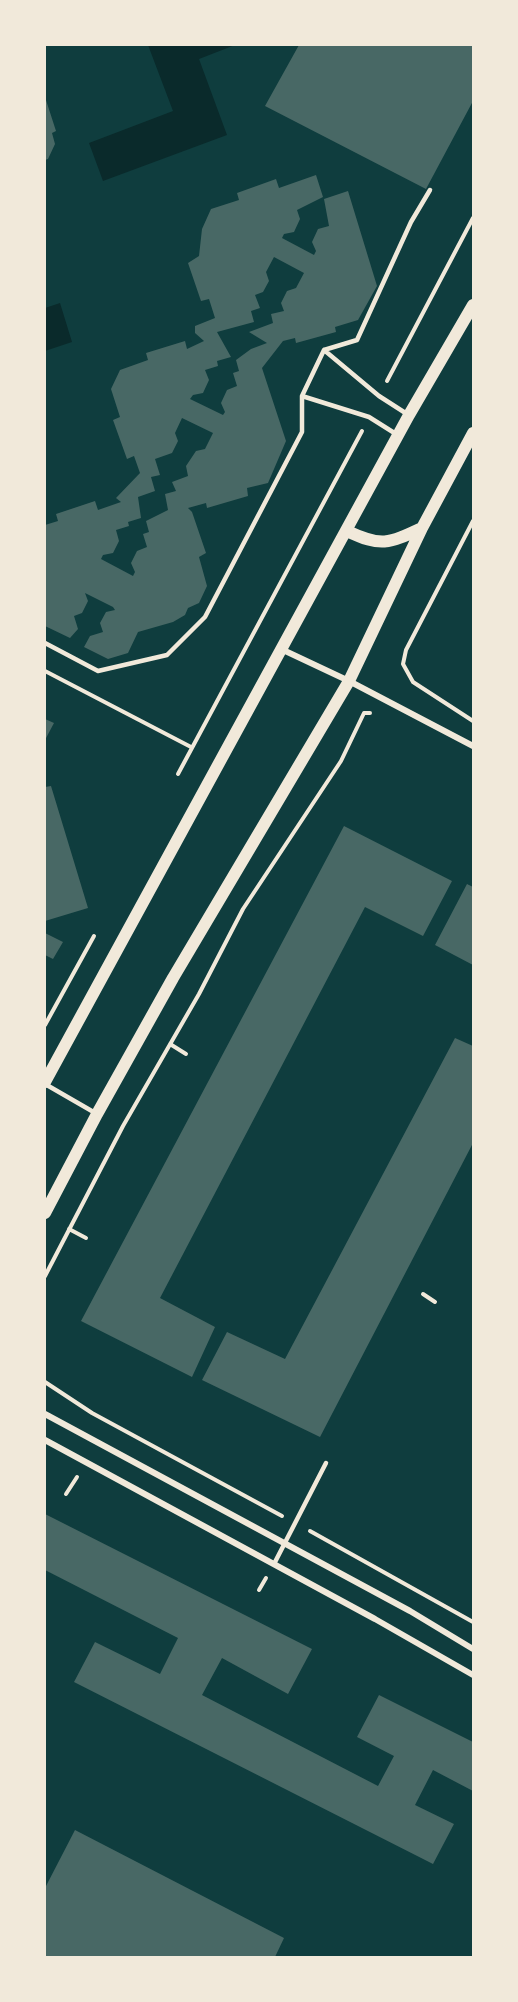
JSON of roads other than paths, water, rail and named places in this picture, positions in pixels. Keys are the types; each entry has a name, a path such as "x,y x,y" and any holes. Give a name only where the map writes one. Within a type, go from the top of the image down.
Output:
{"main road":[{"path":"45,1083 280,649 409,415 473,305"},
{"path":"45,1213 97,1114 179,968 350,681 422,528 473,433"},
{"path":"347,531 381,544 395,541 422,528"}],"street":[{"path":"280,649 350,681 473,746"},
{"path":"45,1414 286,1544 473,1649"},
{"path":"45,1440 473,1675"}],"lane":[{"path":"45,643 98,671 167,655 205,617 302,432 302,396 324,350 357,340 411,222 430,190"},
{"path":"324,350 379,396 409,415"},
{"path":"302,396 369,417 399,435"},
{"path":"45,1083 97,1114"},
{"path":"274,1564 326,1463"}],"water":[{"path":"148,45 235,45 199,59 227,135 103,181 89,143 173,111"},
{"path":"60,303 72,342 45,351 45,308"}]}
